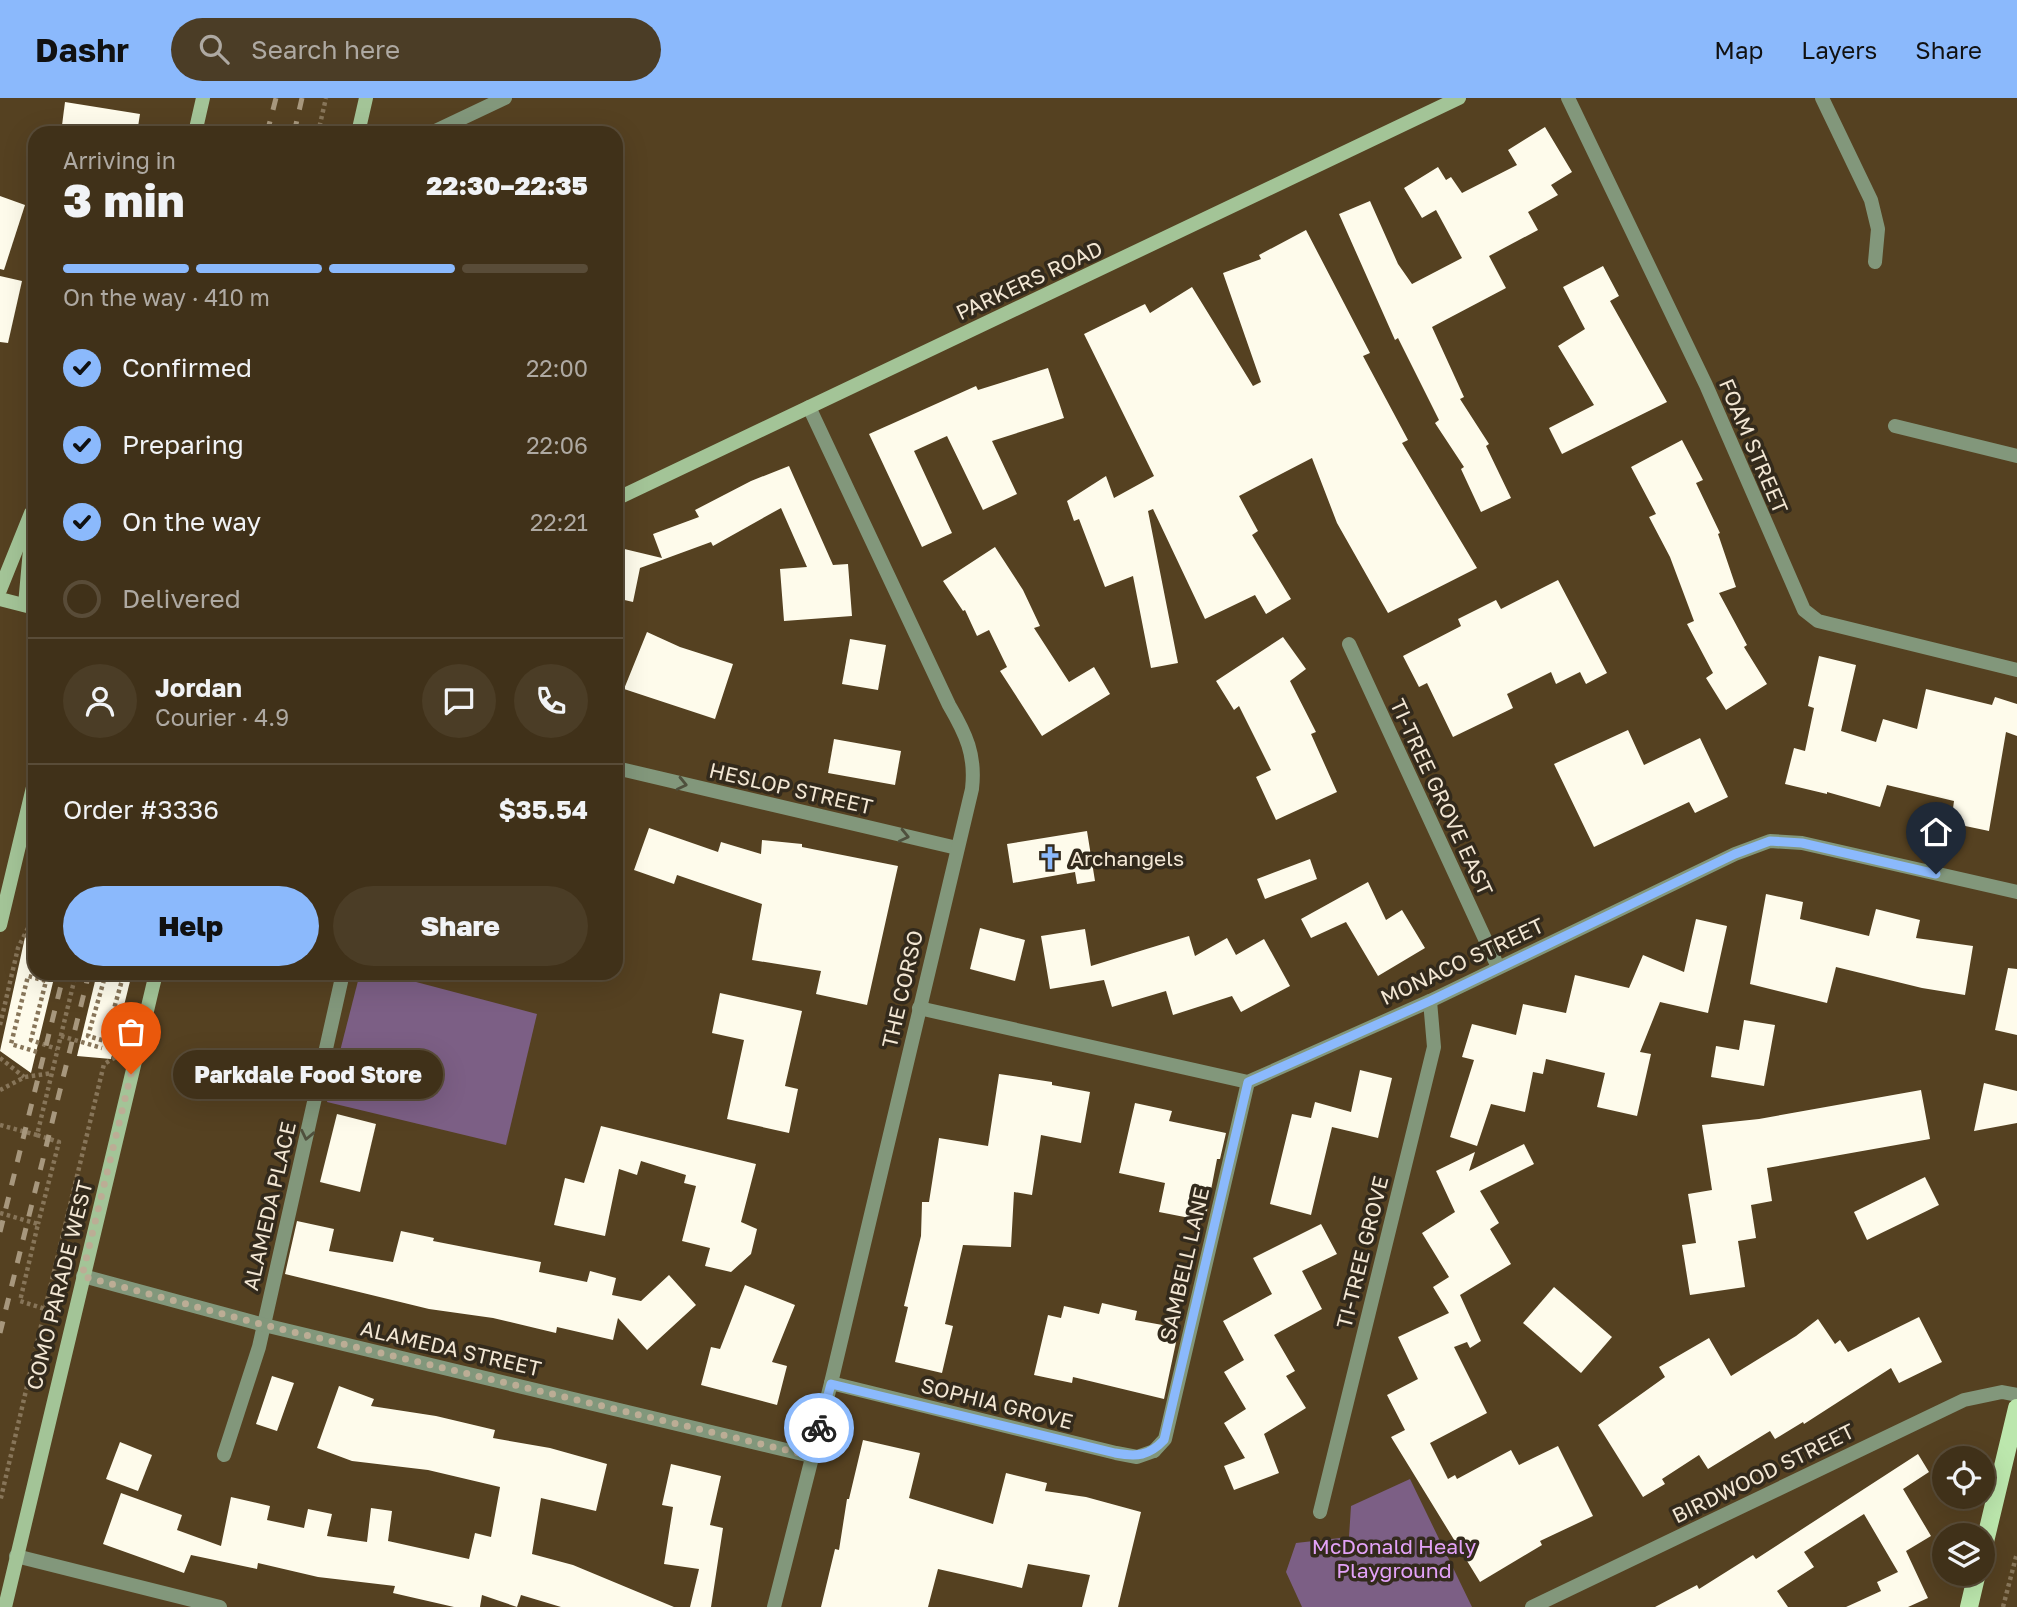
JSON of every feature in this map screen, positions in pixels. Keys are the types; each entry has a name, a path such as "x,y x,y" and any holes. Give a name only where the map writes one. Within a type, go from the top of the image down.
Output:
{"main road":[{"path":"1989,1523 2017,1408"},
{"path":"1969,1607 1974,1586"}],"street":[{"path":"197,126 203,98"},
{"path":"360,126 366,98"},
{"path":"446,126 505,98"},
{"name":"PARKERS ROAD","path":"623,496 1459,98"},
{"name":"FOAM STREET","path":"1568,98 1706,385 1804,610 1818,621 2017,670"},
{"path":"1822,98 1871,200 1878,229 1875,262"},
{"name":"THE CORSO","path":"774,1607 831,1384 972,789 975,764 968,738 949,705 809,407"},
{"path":"1895,426 2017,456"},
{"path":"0,590 28,521"},
{"path":"0,599 28,606"},
{"name":"TI-TREE GROVE EAST","path":"1349,644 1498,967"},
{"name":"HESLOP STREET","path":"623,770 957,848"},
{"path":"0,925 28,808"},
{"name":"MONACO STREET","path":"1248,1082 1430,1001 1735,854 1770,841 1802,843 2017,892"},
{"name":"COMO PARADE WEST","path":"5,1607 154,980"},
{"name":"ALAMEDA PLACE","path":"224,1455 264,1325 341,980"},
{"name":"TI-TREE GROVE","path":"1320,1512 1434,1047 1430,1001"},
{"path":"919,1008 1248,1082"},
{"name":"SAMBELL LANE","path":"1154,1451 1164,1440 1248,1082"},
{"name":"ALAMEDA STREET","path":"82,1276 264,1325 811,1456"},
{"name":"SOPHIA GROVE","path":"831,1384 1115,1453 1137,1457 1154,1451"},
{"name":"BIRDWOOD STREET","path":"1532,1607 1964,1400 2001,1392 2017,1395"},
{"path":"16,1556 220,1607"}],"path":[{"path":"320,126 326,98"},
{"path":"0,1025 18,948 28,928"},
{"path":"28,976 11,1044 37,1052"},
{"path":"42,980 46,981 31,1040 58,1049"},
{"path":"37,1135 74,980"},
{"path":"104,980 88,1036 106,1041 122,980"},
{"path":"61,1036 102,1048 79,1042"},
{"path":"0,1502 104,1065 115,1059 117,1054"},
{"path":"0,1058 25,1077"},
{"path":"0,1090 25,1077 51,1073"},
{"path":"0,1125 59,1142 20,1301 72,1319"},
{"path":"0,1213 38,1224"},
{"path":"0,1472 6,1474"},
{"path":"2003,1607 2017,1553"}],"green space":[{"path":"358,980 408,980 537,1014 506,1145 327,1102"},
{"name":"McDonald Healy Playground","path":"1410,1479 1472,1607 1302,1607 1286,1572 1296,1543 1349,1537 1351,1506"}],"building":[{"path":"65,102 140,114 138,126 62,126"},
{"path":"1545,127 1572,172 1551,185 1558,195 1528,212 1538,230 1489,256 1506,288 1432,327 1464,397 1460,399 1489,444 1486,446 1511,498 1481,512 1461,469 1464,467 1435,423 1439,420 1398,338 1395,340 1339,214 1370,201 1398,264 1412,284 1462,258 1436,210 1422,218 1404,188 1438,167 1446,180 1451,177 1462,193 1517,165 1508,150"},
{"path":"0,196 25,205 4,270 0,269"},
{"path":"1306,230 1370,353 1363,356 1408,440 1402,443 1477,568 1388,613 1337,523 1312,458 1239,496 1258,531 1252,535 1291,599 1266,614 1255,595 1205,619 1153,509 1148,511 1178,663 1151,668 1133,576 1105,587 1079,519 1074,521 1067,501 1106,476 1114,498 1154,476 1084,334 1145,304 1150,313 1192,287 1253,386 1261,382 1223,273 1261,259 1259,255"},
{"path":"1603,266 1619,296 1610,301 1667,402 1562,454 1549,428 1594,405 1558,346 1585,329 1563,287"},
{"path":"0,276 22,281 8,343 0,342"},
{"path":"1048,368 1064,418 992,441 1017,494 983,510 947,436 914,451 952,533 922,547 869,434 976,386 978,390"},
{"path":"1682,440 1703,480 1696,483 1720,533 1718,534 1736,587 1719,593 1747,645 1744,647 1767,684 1726,710 1706,678 1713,673 1687,624 1694,621 1670,557 1649,517 1656,514 1631,467"},
{"path":"789,466 833,565 848,564 852,616 784,621 780,569 807,567 781,508 713,546 711,542 640,568 633,602 623,600 623,549 662,558 653,534 699,517 695,510 751,481"},
{"path":"995,547 1023,590 1040,626 1034,628 1069,682 1094,667 1110,694 1042,736 1000,671 1007,667 989,630 977,636 965,610 963,611 943,581"},
{"path":"1558,580 1607,673 1586,684 1580,672 1556,684 1551,672 1507,694 1513,708 1453,737 1427,683 1419,687 1403,656 1461,626 1458,619 1496,600 1501,609"},
{"path":"647,632 680,647 733,664 715,719 624,689"},
{"path":"1283,637 1306,669 1290,681 1316,732 1311,734 1337,792 1276,820 1256,777 1271,770 1239,706 1234,710 1216,681"},
{"path":"850,639 886,645 878,690 842,684"},
{"path":"1819,656 1856,665 1841,731 1876,742 1883,719 1917,729 1926,689 1992,705 1995,697 2017,704 2017,736 2006,732 1989,831 1951,823 1954,801 1887,785 1880,807 1827,792 1785,784 1794,748 1805,751 1814,708 1808,706"},
{"path":"1628,730 1644,765 1700,738 1728,797 1695,813 1689,802 1594,847 1554,764"},
{"path":"834,739 901,751 895,785 828,773"},
{"path":"649,828 718,852 721,842 761,854 762,840 802,844 802,847 898,866 867,1005 816,994 821,971 752,960 762,904 677,875 674,884 634,870"},
{"name":"Archangels","path":"1087,831 1095,881 1077,884 1075,872 1013,883 1007,844"},
{"path":"1310,859 1317,879 1265,899 1257,879"},
{"path":"1368,882 1386,920 1402,910 1425,948 1378,976 1346,922 1311,938 1301,919"},
{"path":"1766,894 1803,902 1800,919 1869,936 1876,909 1920,920 1916,938 1973,946 1965,995 1922,988 1836,967 1827,1003 1750,984"},
{"path":"1696,919 1727,926 1708,1013 1660,1002 1640,1052 1651,1054 1637,1116 1597,1107 1605,1073 1546,1059 1543,1074 1533,1072 1525,1112 1491,1104 1477,1146 1450,1137 1474,1060 1462,1057 1472,1024 1516,1035 1523,1004 1566,1013 1575,975 1629,988 1643,955 1684,972"},
{"path":"28,928 28,980 54,980 31,1073 0,1051"},
{"path":"980,928 1025,940 1015,981 970,969"},
{"path":"1085,929 1091,966 1189,936 1195,956 1227,938 1236,955 1264,939 1290,986 1241,1012 1232,996 1173,1015 1166,991 1112,1007 1104,980 1050,989 1041,936"},
{"path":"2008,968 2017,969 2017,1035 1995,1030"},
{"path":"95,980 130,980 111,1059 77,1056"},
{"path":"720,993 802,1011 785,1086 798,1089 789,1133 727,1119 744,1040 712,1033"},
{"path":"1744,1020 1775,1025 1764,1086 1711,1077 1716,1046 1739,1050"},
{"path":"1360,1070 1392,1078 1378,1138 1332,1127 1311,1215 1270,1204 1292,1114 1311,1118 1315,1102 1351,1112"},
{"path":"999,1074 1052,1082 1052,1085 1090,1092 1081,1143 1041,1135 1032,1195 1014,1192 1011,1247 963,1245 945,1324 953,1326 942,1373 895,1362 908,1307 904,1306 921,1236 922,1202 929,1202 939,1138 988,1146"},
{"path":"1984,1083 2017,1091 2017,1123 1974,1131"},
{"path":"1921,1090 1930,1139 1767,1168 1772,1201 1751,1205 1756,1238 1738,1241 1745,1287 1690,1295 1682,1245 1696,1243 1688,1194 1712,1190 1702,1125 1759,1119"},
{"path":"1135,1103 1172,1111 1169,1121 1226,1133 1220,1159 1217,1159 1205,1221 1159,1212 1165,1183 1119,1173"},
{"path":"337,1114 376,1124 360,1192 320,1182"},
{"path":"601,1126 756,1164 741,1222 757,1229 751,1254 731,1272 705,1266 710,1248 682,1241 696,1186 684,1183 686,1175 641,1161 637,1175 619,1169 605,1236 554,1225 565,1178 584,1183"},
{"path":"1524,1144 1534,1164 1480,1191 1499,1223 1490,1229 1511,1264 1460,1295 1481,1341 1470,1348 1467,1342 1454,1347 1487,1413 1430,1443 1448,1479 1455,1475 1457,1479 1511,1450 1519,1465 1558,1446 1593,1516 1540,1541 1542,1545 1480,1582 1391,1437 1405,1430 1387,1395 1418,1379 1398,1337 1449,1313 1433,1287 1449,1277 1422,1233 1455,1212 1436,1171 1475,1152 1469,1171"},
{"path":"1925,1177 1939,1205 1867,1240 1854,1212"},
{"path":"297,1221 334,1229 329,1251 393,1262 401,1231 434,1238 433,1241 541,1262 539,1272 587,1282 590,1271 616,1278 612,1295 641,1301 669,1275 696,1305 647,1350 618,1318 613,1340 557,1327 556,1333 493,1318 429,1309 285,1274"},
{"path":"1321,1224 1337,1254 1302,1271 1322,1309 1274,1335 1295,1371 1286,1376 1306,1408 1264,1434 1279,1473 1234,1490 1224,1466 1245,1458 1224,1423 1246,1409 1224,1372 1244,1360 1223,1321 1272,1294 1253,1258"},
{"path":"745,1285 795,1305 772,1362 787,1366 777,1405 701,1385 711,1347 720,1349"},
{"path":"1554,1287 1612,1337 1581,1373 1523,1323"},
{"path":"1102,1303 1137,1311 1135,1320 1179,1328 1164,1399 1073,1377 1072,1383 1034,1375 1048,1315 1061,1318 1064,1306 1099,1314"},
{"path":"1919,1317 1942,1362 1899,1383 1891,1368 1804,1424 1803,1422 1775,1439 1770,1431 1708,1469 1699,1455 1662,1479 1665,1484 1643,1497 1598,1425 1665,1377 1659,1367 1709,1338 1731,1376 1796,1336 1818,1319 1835,1344 1840,1340 1848,1352"},
{"path":"272,1376 294,1383 277,1431 256,1424"},
{"path":"339,1386 374,1399 371,1406 436,1416 495,1430 493,1438 550,1448 607,1464 596,1511 541,1498 532,1554 573,1565 674,1607 561,1607 521,1595 517,1607 482,1595 480,1607 454,1607 393,1593 395,1586 318,1577 258,1563 257,1569 191,1555 184,1573 103,1544 121,1493 182,1515 177,1530 221,1546 231,1497 270,1506 267,1520 304,1528 308,1509 332,1514 327,1536 367,1542 371,1508 392,1511 388,1541 469,1559 475,1533 491,1537 500,1487 428,1470 352,1461 317,1448"},
{"path":"863,1440 920,1453 909,1498 993,1524 1006,1473 1047,1483 1045,1491 1086,1497 1141,1512 1118,1607 1082,1607 1090,1575 1028,1564 1022,1588 938,1569 928,1607 821,1607 835,1549 839,1550 847,1499"},
{"path":"120,1442 152,1455 138,1491 106,1479"},
{"path":"1918,1454 1929,1472 1903,1489 1931,1536 1906,1551 1928,1598 1908,1607 1846,1607 1881,1591 1877,1582 1898,1572 1864,1514 1804,1552 1814,1567 1777,1591 1788,1607 1655,1607 1697,1585 1699,1589 1753,1555 1756,1559"},
{"path":"671,1464 721,1476 710,1525 723,1528 711,1607 690,1607 699,1569 664,1564 673,1507 662,1505"}],"railway":[{"path":"269,126 276,98"},
{"path":"296,126 302,98"},
{"path":"0,1232 62,980"},
{"path":"0,1333 87,980"}],"way so far":[{"path":"131,1074 82,1276 264,1325 811,1456 819,1428"}],"place":[{"name":"Archangels","path":"1050,858"},
{"name":"Parkdale Food Store","path":"131,1074"}],"route":[{"path":"819,1428 831,1384 1115,1453 1137,1457 1154,1451 1164,1440 1248,1082 1430,1001 1735,854 1770,841 1802,843 1936,874"}]}
